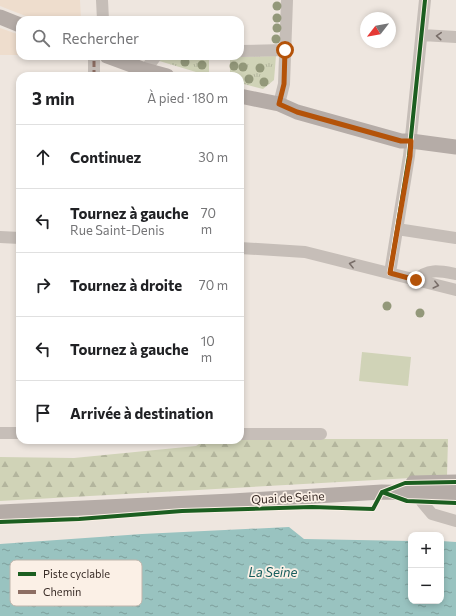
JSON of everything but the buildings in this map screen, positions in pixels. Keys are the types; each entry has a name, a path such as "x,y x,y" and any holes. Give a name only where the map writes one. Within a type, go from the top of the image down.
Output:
{"main road":[{"path":"0,17 16,23"},
{"path":"118,60 152,72"},
{"path":"244,97 279,104 297,112 401,141 456,147"},
{"path":"382,492 405,483 456,482"},
{"path":"382,492 407,501 456,503"},
{"name":"Quai de Seine","path":"0,512 382,492 456,494"}],"street":[{"path":"102,0 102,16"},
{"path":"279,104 284,84 287,0"},
{"path":"390,273 410,156 425,0"},
{"path":"422,35 456,37"},
{"path":"244,51 285,50"},
{"path":"94,60 94,72"},
{"path":"145,70 153,60"},
{"path":"397,229 456,238"},
{"path":"0,237 16,238"},
{"path":"244,248 305,252 456,290"},
{"path":"416,280 420,275 434,270 456,274"},
{"path":"0,433 16,433"},
{"path":"244,434 321,434"},
{"path":"422,502 432,514 456,521"}],"green space":[{"path":"276,56 274,80 263,89 244,84 244,72 230,72 230,60 244,60 244,57"},
{"path":"156,60 209,60 209,72 196,72"},
{"path":"362,352 411,357 408,386 359,381"},
{"path":"244,439 448,439 447,476 0,501 0,457 74,458 196,446 199,444 244,444"}],"shaded area":[{"path":"0,0 80,0 81,16 26,16 0,6"},
{"path":"0,28 16,34 16,55 0,55"}],"water":[{"name":"La Seine","path":"289,527 304,539 408,541 408,604 444,604 444,541 456,542 456,616 0,616 0,544 142,534"}],"marked path":[{"path":"94,60 94,72"}],"cycle path":[{"path":"390,273 409,156 425,0"},
{"path":"0,522 79,519 182,511 312,507 373,509 382,492 405,483 456,482"},
{"path":"382,492 407,501 456,503"}],"route":[{"path":"285,50 284,84 279,104 297,112 401,141 411,141 410,156 390,273 416,280"}]}
